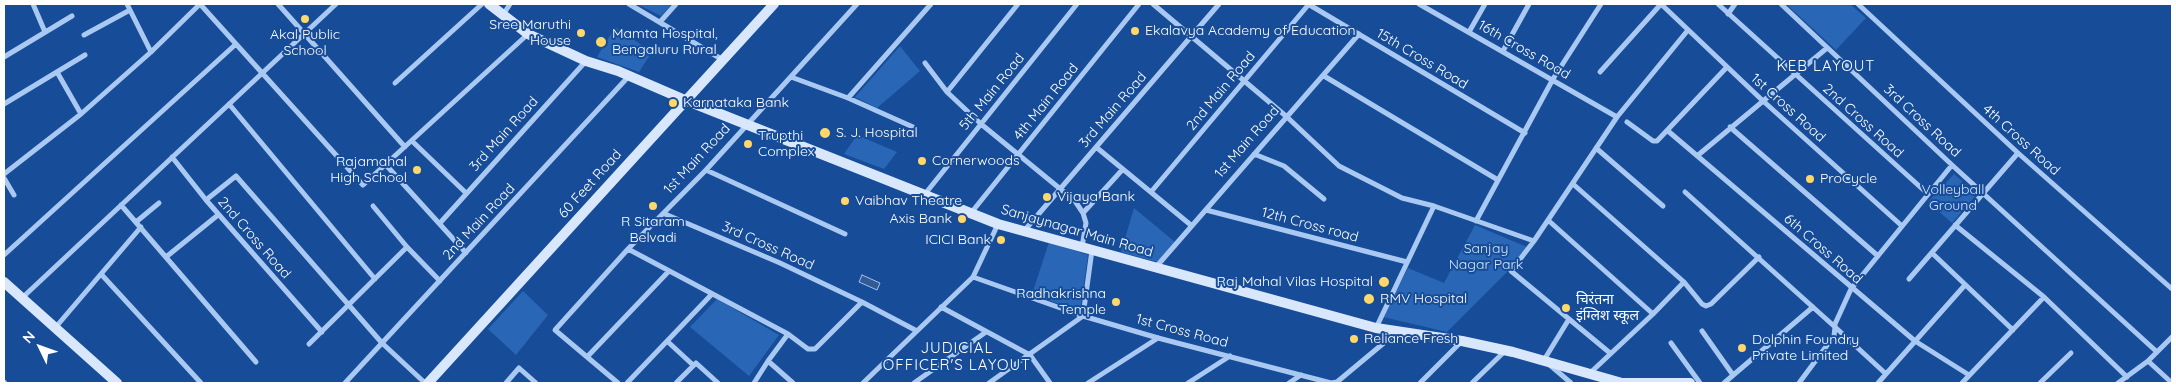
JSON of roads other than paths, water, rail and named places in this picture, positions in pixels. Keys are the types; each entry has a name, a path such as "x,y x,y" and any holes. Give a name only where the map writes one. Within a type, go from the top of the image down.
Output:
{"street":[{"path":"33,4 45,32"},
{"path":"127,4 151,52"},
{"path":"4,174 81,114 151,52 200,4 363,185 528,34"},
{"path":"278,4 405,148"},
{"path":"22,298 336,4"},
{"path":"395,83 482,4"},
{"name":"Sanjaynagar Main Road","path":"489,4 528,34 586,61 613,69 685,100 998,224 1376,328 1462,341 1505,350 1622,383 1690,383"},
{"path":"503,15 510,4"},
{"path":"629,4 723,60"},
{"path":"660,22 676,4"},
{"name":"60 Feet Road","path":"426,383 774,4"},
{"name":"1st Main Road","path":"587,357 556,330 628,249 706,170 857,4"},
{"path":"848,98 931,4"},
{"path":"947,92 1018,4"},
{"name":"5th Main Road","path":"924,195 1077,4"},
{"name":"4th Main Road","path":"971,213 1139,4"},
{"path":"1153,4 1245,80 1339,166 1402,198 1434,206 1534,242"},
{"name":"3rd Main Road","path":"1024,231 1219,4"},
{"name":"15th Cross Road","path":"1308,4 1525,133"},
{"name":"2nd Main Road","path":"1152,192 1308,4"},
{"name":"16th Cross Road","path":"1419,4 1554,79 1617,117"},
{"path":"1430,10 1433,4"},
{"path":"1469,32 1485,4"},
{"path":"1504,51 1529,4"},
{"path":"1476,221 1554,79 1601,4"},
{"path":"1600,72 1661,4"},
{"name":"1st Cross Road","path":"1661,4 1762,100 1902,226"},
{"name":"2nd Cross Road","path":"1718,4 1794,75 1928,194"},
{"path":"1728,14 1734,4"},
{"name":"3rd Cross Road","path":"1781,4 1952,165 2157,352"},
{"name":"4th Cross Road","path":"1858,4 2018,153 2172,289"},
{"path":"84,35 130,10"},
{"path":"4,57 72,16"},
{"path":"1610,353 1511,271 1549,221 1617,117 1688,30"},
{"name":"1st Main Road","path":"1156,267 1359,34"},
{"path":"4,255 236,44"},
{"path":"1697,156 1762,100 1827,48"},
{"path":"4,104 84,55"},
{"name":"3rd Main Road","path":"440,222 586,61"},
{"path":"925,63 947,92 981,124 1075,201 1083,213 1086,223 1087,249 1084,316 989,383"},
{"path":"1627,122 1655,142 1668,131 1727,66"},
{"path":"57,72 81,114"},
{"name":"2nd Main Road","path":"345,383 629,76"},
{"path":"1324,76 1498,180"},
{"path":"791,77 848,98 913,127"},
{"path":"229,104 375,278"},
{"path":"1730,127 1878,256"},
{"name":"6th Cross Road","path":"1668,131 1915,342 1970,375"},
{"path":"412,141 466,193"},
{"path":"1096,147 1192,226"},
{"path":"1596,148 1663,206"},
{"path":"1909,280 2018,153"},
{"path":"1254,154 1284,166 1324,199"},
{"name":"2nd Cross Road","path":"172,157 218,215 322,332"},
{"path":"386,165 440,222 466,253"},
{"path":"1799,383 1835,329 1852,289 1952,165"},
{"path":"1083,213 1123,169"},
{"path":"706,170 845,234"},
{"path":"206,200 236,176 382,343 426,383"},
{"path":"4,178 14,195"},
{"path":"1572,184 1684,282 1702,304 1706,306 1711,304 1759,257"},
{"path":"1685,192 1886,374"},
{"path":"136,222 159,203"},
{"path":"121,205 256,362"},
{"path":"372,206 407,247 440,281"},
{"path":"1376,328 1434,206"},
{"name":"12th Cross road","path":"1206,210 1408,262"},
{"name":"3rd Cross Road","path":"664,214 780,263 862,302"},
{"path":"166,257 218,215"},
{"path":"1549,221 1653,314"},
{"path":"863,383 972,277 998,224"},
{"path":"1955,225 2044,297 2127,377"},
{"path":"55,328 141,228"},
{"path":"308,344 350,305 407,247"},
{"path":"628,249 788,334 808,350 814,349 862,302 917,331"},
{"path":"1932,253 2013,330"},
{"path":"618,383 587,357 669,271"},
{"path":"101,274 201,383"},
{"name":"1st Cross Road","path":"972,277 1084,316 1158,338 1301,375 1319,382"},
{"path":"4,282 118,383"},
{"path":"1589,374 1684,282"},
{"path":"1878,383 1965,284"},
{"path":"627,383 712,294"},
{"path":"1962,383 2044,297"},
{"path":"942,307 1030,355 1050,383"},
{"path":"1724,383 1813,307"},
{"path":"1569,319 1544,360 1571,383"},
{"path":"1702,331 1733,375"},
{"path":"914,383 986,332"},
{"path":"1319,382 1338,382 1397,332"},
{"path":"754,383 788,334"},
{"path":"2118,383 2148,360 2172,337"},
{"path":"1088,383 1158,338"},
{"path":"668,341 693,365"},
{"path":"1420,383 1462,341"},
{"path":"1670,343 1700,383"},
{"path":"1472,383 1505,350"},
{"path":"2040,383 2071,352"},
{"path":"1188,383 1230,356"},
{"path":"2148,360 2172,383"},
{"path":"768,361 793,383"},
{"path":"676,383 696,363 718,383"},
{"path":"506,383 519,368 536,383"},
{"path":"1289,383 1301,375"}],"place":[{"name":"Akal Public School","path":"305,19"},
{"name":"Ekalavya Academy of Education","path":"1135,31"},
{"name":"Sree Maruthi House","path":"581,33"},
{"name":"Mamta Hospital, Bengaluru Rural","path":"601,42"},
{"name":"Karnataka Bank","path":"673,103"},
{"name":"S. J. Hospital","path":"825,133"},
{"name":"Trupthi Complex","path":"748,144"},
{"name":"Cornerwoods","path":"922,161"},
{"name":"Rajamahal High School","path":"417,170"},
{"name":"ProCycle","path":"1810,179"},
{"name":"Vijaya Bank","path":"1047,197"},
{"name":"Vaibhav Theatre","path":"845,201"},
{"name":"R Sitaram Belvadi","path":"653,206"},
{"name":"Axis Bank","path":"962,219"},
{"name":"ICICI Bank","path":"1001,240"},
{"name":"Raj Mahal Vilas Hospital","path":"1384,282"},
{"name":"RMV Hospital","path":"1369,299"},
{"name":"Radhakrishna Temple","path":"1116,302"},
{"name":"चिरंतना इंग्लिश स्कूल","path":"1566,308"},
{"name":"Reliance Fresh","path":"1354,339"},
{"name":"Dolphin Foundry Private Limited","path":"1742,348"}],"district":[{"name":"KEB LAYOUT","path":"1826,66"},
{"name":"JUDICIAL OFFICER'S LAYOUT","path":"957,356"}],"park label":[{"name":"Volleyball Ground","path":"1953,198"},
{"name":"Sanjay Nagar Park","path":"1486,258"}]}
